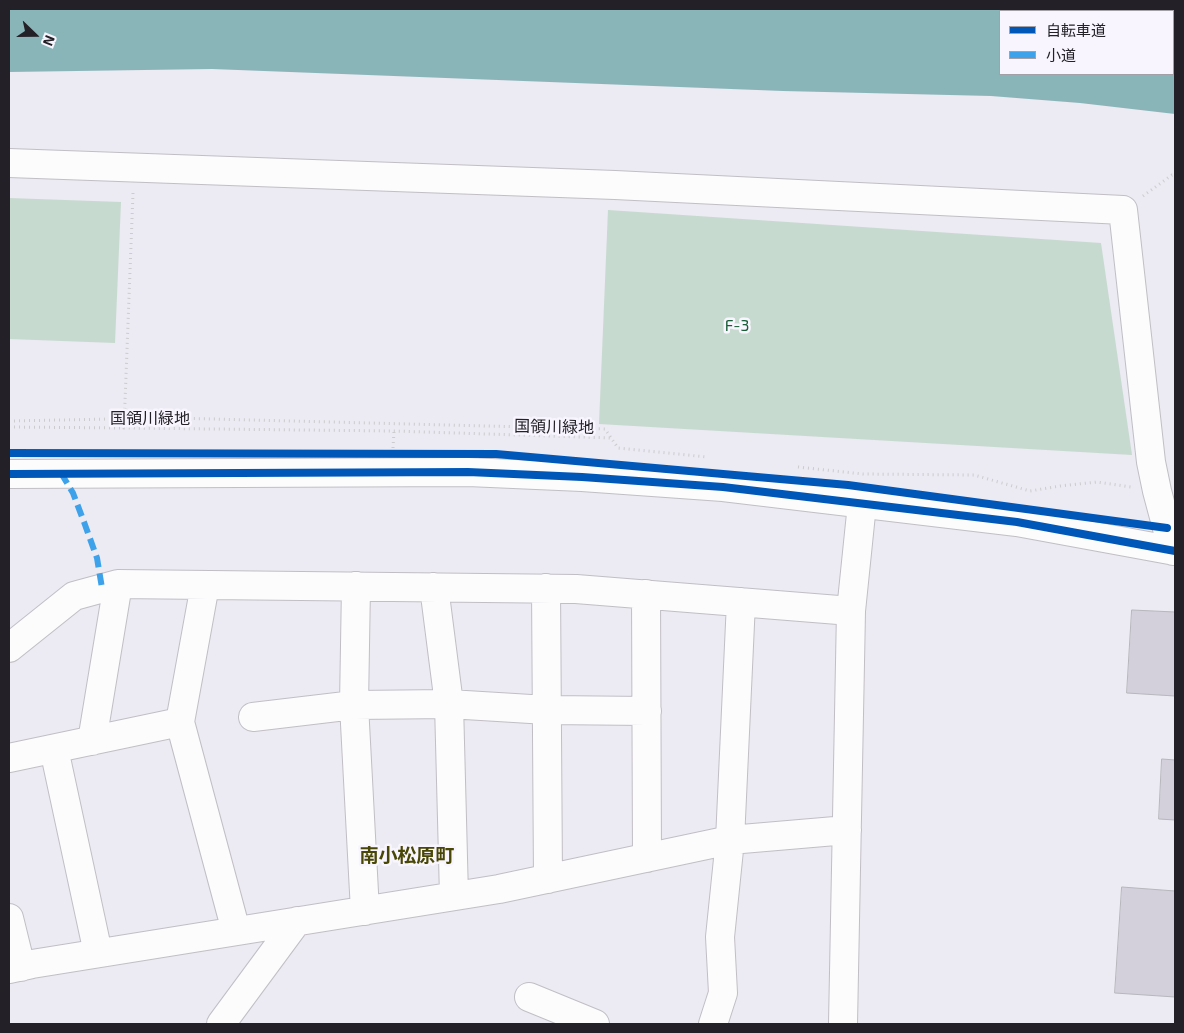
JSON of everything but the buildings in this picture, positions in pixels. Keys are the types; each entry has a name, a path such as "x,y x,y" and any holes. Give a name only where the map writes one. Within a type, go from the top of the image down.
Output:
{"street":[{"path":"9,163 615,185 1123,210 1151,462 1174,551 1018,522 723,487 582,477 468,472 9,474"},
{"path":"844,1024 851,611 862,504"},
{"path":"9,648 74,596 118,584 576,589 851,611"},
{"path":"92,740 118,584"},
{"path":"205,585 180,722 236,931"},
{"path":"356,586 354,705 365,911"},
{"path":"434,587 449,704 454,896"},
{"path":"546,588 548,879"},
{"path":"646,594 648,858"},
{"path":"712,1024 723,993 720,937 730,840 741,602"},
{"path":"253,717 354,705 449,704 547,710 647,711"},
{"path":"9,758 180,722"},
{"path":"54,749 98,953"},
{"path":"9,918 15,968 499,889 730,840 848,830"},
{"path":"221,1024 297,922"},
{"path":"529,997 595,1024"}],"path":[{"path":"124,428 134,168"},
{"path":"9,427 394,431 612,438"},
{"path":"794,467 863,474 974,475 1030,491 1098,482 1157,491"}],"green space":[{"path":"9,198 121,202 115,343 9,339"},
{"name":"F-3","path":"608,210 1101,243 1132,455 599,424"}],"water":[{"path":"9,9 1175,9 1175,114 1080,103 991,96 783,91 212,69 9,72"}],"marked path":[{"path":"61,473 73,493 97,558 102,588"}],"cycle path":[{"path":"9,453 496,454 848,485 1167,528"},
{"path":"9,474 468,472 582,477 723,487 1017,522 1175,551"}],"district":[{"name":"南小松原町","path":"407,856"}]}
